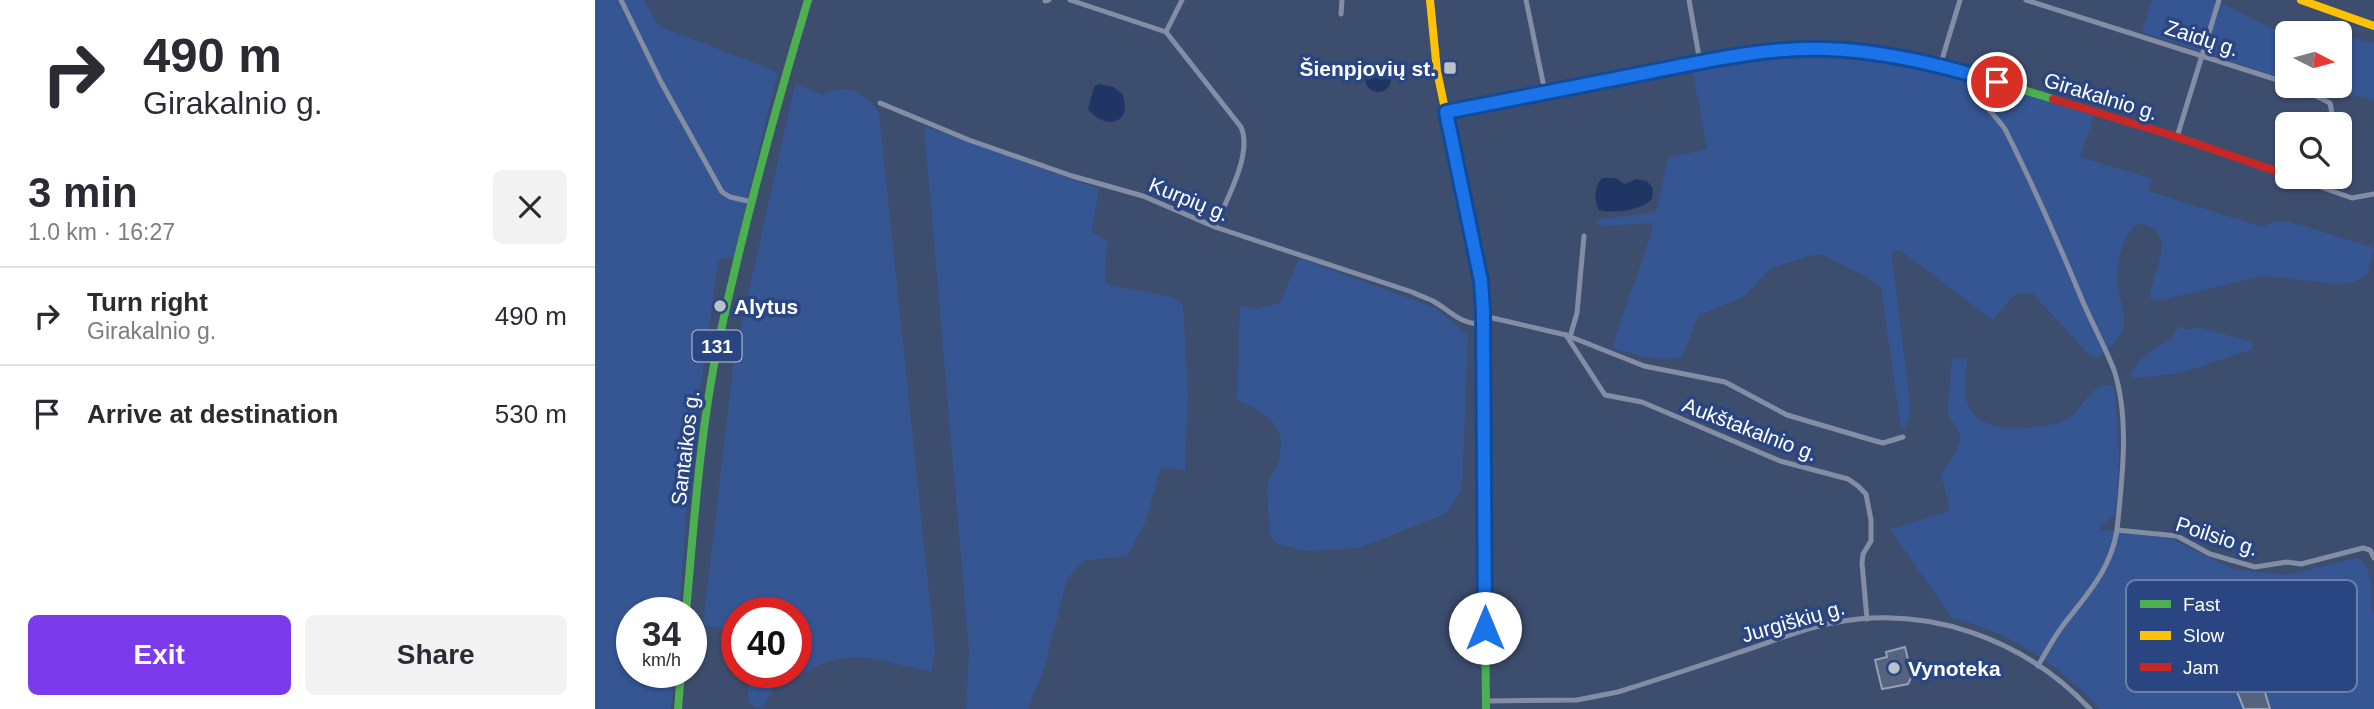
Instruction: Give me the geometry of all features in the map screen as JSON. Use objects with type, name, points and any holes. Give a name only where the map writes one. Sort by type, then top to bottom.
[{"type":"street","name":"Santaikos g.","points":[[687,597],[706,407],[717,345],[781,86],[807,0]]},
{"type":"street","points":[[1070,0],[1166,33],[1214,91],[1245,136],[1243,159],[1215,227]]},
{"type":"street","points":[[1166,33],[1182,0]]},
{"type":"street","points":[[1341,14],[1342,0]]},
{"type":"street","points":[[1430,0],[1436,57],[1481,281],[1484,320],[1486,705]]},
{"type":"street","points":[[1525,0],[1545,92]]},
{"type":"street","points":[[1689,0],[1700,62]]},
{"type":"street","points":[[1940,66],[1960,0]]},
{"type":"street","name":"Zaidų g.","points":[[2027,0],[2275,79]]},
{"type":"street","points":[[2178,137],[2219,0]]},
{"type":"street","points":[[2301,0],[2374,26]]},
{"type":"street","points":[[622,2],[661,82],[722,192],[730,197],[752,202]]},
{"type":"street","name":"Girakalnio g.","points":[[1446,112],[1700,62],[1776,51],[1822,49],[1880,55],[1970,74],[2178,137],[2275,171]]},
{"type":"street","points":[[1970,74],[1969,82],[1973,89],[2002,125],[2013,146],[2063,251],[2115,373],[2124,454],[2117,530],[2111,557],[2097,584],[2062,626],[2038,666]]},
{"type":"street","points":[[2320,98],[2330,103],[2332,112]]},
{"type":"street","name":"Kurpių g.","points":[[880,103],[969,140],[1072,176],[1143,196],[1215,227],[1412,292],[1433,301],[1470,325],[1484,320]]},
{"type":"street","name":"Girakalnio g.","points":[[2327,189],[2352,198],[2374,194]]},
{"type":"street","points":[[1568,336],[1576,323],[1584,236]]},
{"type":"street","name":"Aukštakalnio g.","points":[[1484,320],[1568,336],[1644,366],[1725,382],[1787,415],[1871,440],[1883,443],[1903,437]]},
{"type":"street","name":"Aukštakalnio g.","points":[[1568,336],[1582,364],[1605,395],[1642,402],[1780,461],[1848,479],[1858,486],[1866,494],[1871,520],[1871,541],[1861,563],[1867,619]]},
{"type":"street","name":"Poilsio g.","points":[[2117,530],[2177,536],[2210,554],[2255,566],[2287,562],[2301,564],[2363,548],[2370,550],[2374,558]]},
{"type":"street","name":"Jurgiškių g.","points":[[1486,705],[1604,695],[1795,633],[1832,623],[1867,619],[1920,621],[1957,626],[1993,640],[2067,686],[2090,709]]},
{"type":"street","points":[[678,709],[680,688]]},
{"type":"shaded area","points":[[595,0],[644,0],[659,26],[775,71],[777,76],[733,257],[721,259],[718,263],[691,454],[680,597],[616,597],[616,688],[673,688],[671,709],[595,709]]},
{"type":"shaded area","points":[[2152,0],[2215,0],[2275,30],[2275,76],[2142,32]]},
{"type":"shaded area","points":[[2352,38],[2374,43],[2374,100],[2352,96]]},
{"type":"shaded area","points":[[1839,52],[1950,72],[2094,116],[2080,157],[2153,179],[2149,191],[2262,227],[2274,222],[2288,221],[2374,248],[2367,275],[2351,283],[2338,284],[2262,276],[2158,301],[2151,299],[2150,295],[2162,242],[2159,234],[2139,224],[2124,241],[2119,259],[2118,284],[2123,328],[2116,341],[2098,358],[2091,357],[2032,293],[2017,293],[1992,320],[1900,250],[1894,251],[1892,256],[1911,411],[1905,428],[1901,428],[1881,288],[1870,279],[1822,255],[1812,255],[1770,269],[1744,297],[1699,315],[1682,356],[1656,358],[1613,348],[1653,223],[1601,226],[1595,220],[1656,212],[1668,158],[1707,149],[1692,69],[1767,56]]},
{"type":"shaded area","points":[[1378,66],[1387,70],[1391,79],[1387,88],[1378,92],[1369,88],[1365,79],[1369,70]]},
{"type":"shaded area","points":[[795,84],[823,95],[839,89],[854,91],[868,99],[879,112],[935,650],[932,672],[855,657],[840,659],[812,669],[812,597],[721,597],[721,628],[707,626],[706,597],[734,358]]},
{"type":"shaded area","points":[[1098,84],[1114,87],[1123,95],[1123,114],[1115,122],[1101,120],[1088,109],[1094,87]]},
{"type":"shaded area","points":[[924,126],[1099,189],[1092,232],[1107,241],[1105,284],[1172,297],[1183,305],[1188,392],[1185,471],[1161,467],[1145,523],[1127,556],[1083,561],[1067,579],[1045,666],[1028,709],[966,709],[969,651]]},
{"type":"shaded area","points":[[1603,178],[1616,178],[1624,184],[1637,179],[1647,181],[1653,189],[1652,199],[1627,210],[1599,210],[1596,193]]},
{"type":"shaded area","points":[[1299,258],[1436,308],[1468,335],[1462,491],[1445,514],[1359,548],[1306,551],[1278,544],[1270,536],[1267,485],[1277,466],[1281,441],[1274,424],[1267,417],[1259,410],[1237,400],[1240,305],[1255,309],[1280,303]]},
{"type":"shaded area","points":[[2179,326],[2189,330],[2198,327],[2252,342],[2253,349],[2181,373],[2136,378],[2131,376],[2141,359],[2171,340]]},
{"type":"shaded area","points":[[1952,358],[1967,359],[1966,397],[1974,414],[1999,427],[2018,429],[2059,423],[2074,414],[2101,386],[2114,387],[2119,451],[2117,498],[2115,514],[2099,529],[2172,539],[2233,569],[2287,575],[2357,558],[2362,561],[2369,573],[2371,610],[2374,613],[2374,709],[2100,709],[2068,678],[2033,652],[1994,632],[1952,618],[1890,529],[1950,511],[1941,474],[1956,451],[1960,438],[1955,424],[1947,416]]},
{"type":"shaded area","points":[[749,688],[774,688],[764,707],[755,708],[749,702]]},
{"type":"building","name":"Vynoteka","points":[[1905,647],[1912,676],[1908,684],[1882,689],[1875,660],[1887,657],[1886,652]]},
{"type":"building","points":[[2237,692],[2265,692],[2270,709],[2244,709]]},
{"type":"traffic: fast","points":[[687,597],[702,444],[718,344],[760,171],[808,0]]},
{"type":"traffic: fast","points":[[1446,112],[1700,62],[1776,51],[1845,50],[1970,74],[2053,99]]},
{"type":"traffic: fast","points":[[1484,491],[1486,709]]},
{"type":"traffic: fast","points":[[678,709],[680,688]]},
{"type":"traffic: slow","points":[[1430,0],[1437,71],[1481,281],[1484,491]]},
{"type":"traffic: slow","points":[[2301,0],[2374,26]]},
{"type":"traffic: jam","points":[[2053,99],[2275,171]]},
{"type":"place","name":"Šienpjovių st.","points":[[1450,68]]},
{"type":"place","name":"Alytus","points":[[720,306]]},
{"type":"place","name":"Vynoteka","points":[[1894,668]]},
{"type":"route","points":[[1485,628],[1485,384],[1481,281],[1446,112],[1700,62],[1776,51],[1845,50],[1940,66],[1997,82]]}]
